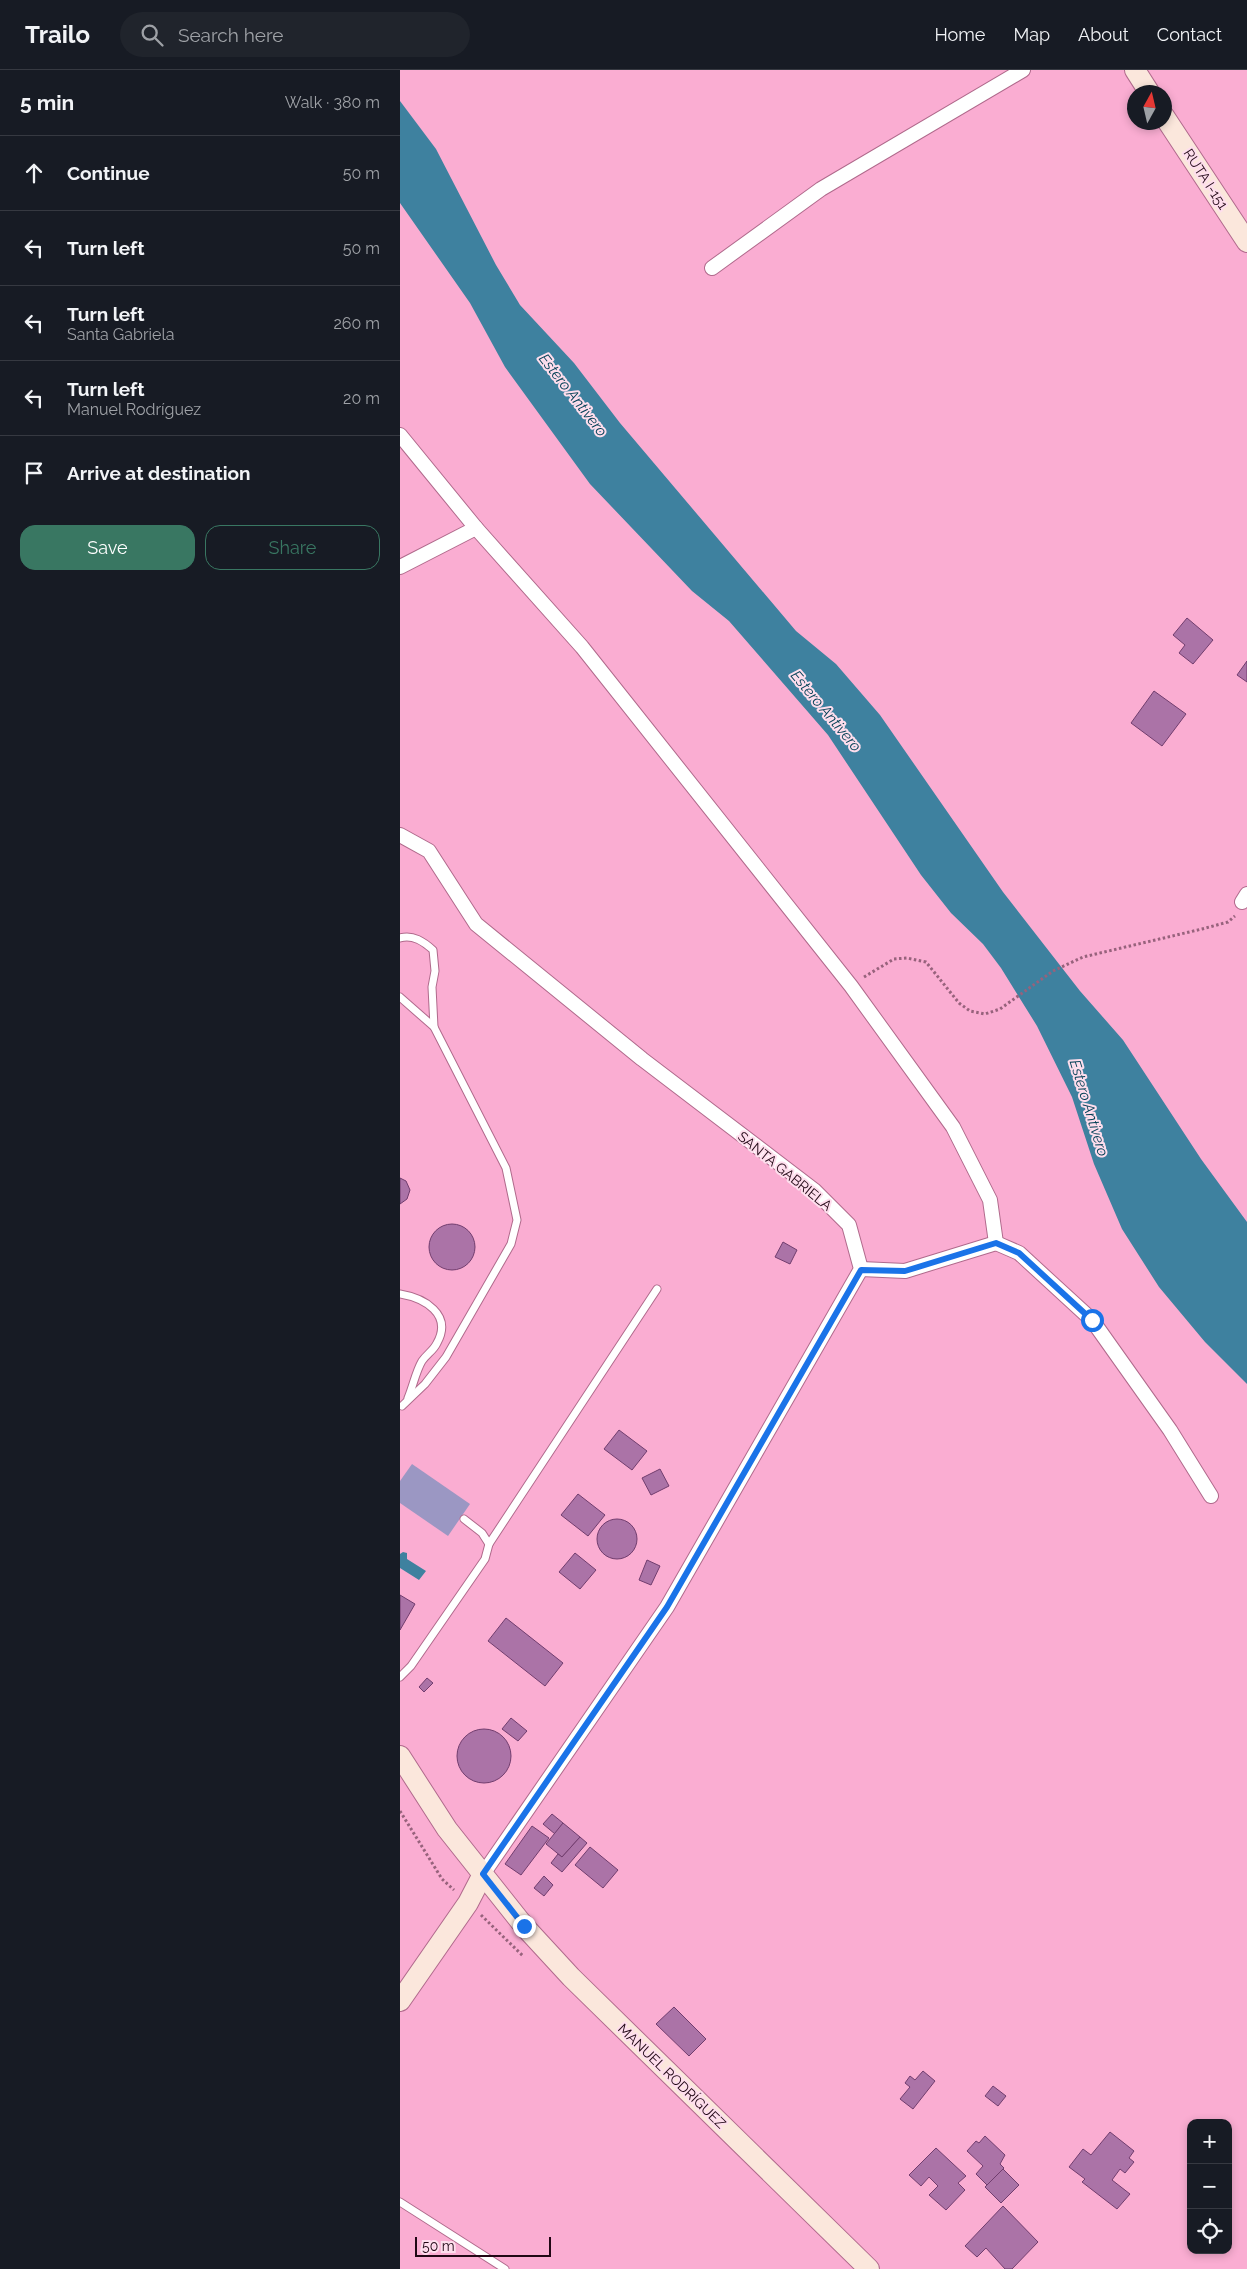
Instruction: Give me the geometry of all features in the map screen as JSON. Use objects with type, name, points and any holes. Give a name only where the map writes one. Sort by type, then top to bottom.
[{"type":"street","points":[[712,268],[821,189],[1022,70]]},
{"type":"street","points":[[1135,70],[1145,85]]},
{"type":"street","name":"RUTA I-151","points":[[1172,128],[1247,242]]},
{"type":"street","points":[[400,435],[476,528],[582,648],[851,986],[953,1127],[990,1200],[996,1243]]},
{"type":"street","points":[[400,567],[476,528]]},
{"type":"street","name":"SANTA GABRIELA","points":[[400,835],[429,851],[476,924],[642,1058],[814,1190],[850,1225],[861,1270]]},
{"type":"street","points":[[400,2000],[468,1903],[483,1874],[667,1607],[861,1270],[905,1271],[996,1243],[1019,1253],[1092,1320],[1170,1430],[1211,1496]]},
{"type":"street","name":"MANUEL RODRÍGUEZ","points":[[400,1756],[447,1829],[524,1926],[570,1977],[869,2269]]},
{"type":"lane","points":[[400,938],[407,936],[422,941],[433,950],[436,970],[432,988],[434,1027]]},
{"type":"lane","points":[[400,997],[434,1027],[506,1168],[517,1220],[512,1244],[446,1356],[425,1384],[401,1407]]},
{"type":"lane","points":[[400,1677],[411,1666],[475,1578],[485,1559],[489,1544],[658,1289]]},
{"type":"lane","points":[[400,1294],[431,1305],[437,1311],[442,1323],[437,1344],[422,1362],[413,1386],[401,1407]]},
{"type":"lane","points":[[464,1519],[482,1533],[489,1544]]},
{"type":"lane","points":[[400,2202],[505,2269]]},
{"type":"path","points":[[851,986],[894,959],[907,958],[926,962],[959,1003],[970,1010],[985,1014],[1000,1009],[1027,992],[1053,971],[1083,957],[1228,922],[1245,898]]},
{"type":"shaded area","points":[[412,1464],[470,1504],[448,1536],[400,1503],[400,1481]]},
{"type":"water","name":"Estero Antivero","points":[[400,101],[436,149],[496,265],[520,305],[574,363],[620,423],[796,631],[836,664],[880,715],[1003,892],[1080,991],[1123,1040],[1201,1159],[1247,1222],[1247,1384],[1205,1342],[1159,1287],[1122,1229],[1094,1164],[1072,1097],[1037,1026],[1001,968],[983,944],[951,913],[921,875],[828,735],[729,621],[692,591],[590,484],[505,367],[470,303],[400,203]]},
{"type":"water","points":[[403,1552],[407,1553],[407,1559],[426,1571],[419,1580],[400,1568],[400,1554]]},
{"type":"building","points":[[1187,618],[1213,640],[1193,664],[1179,653],[1185,645],[1173,635]]},
{"type":"building","points":[[1247,661],[1247,682],[1237,675]]},
{"type":"building","points":[[1154,691],[1186,714],[1162,746],[1131,723]]},
{"type":"building","points":[[400,1178],[406,1181],[410,1190],[407,1199],[400,1204]]},
{"type":"building","points":[[447,1224],[457,1224],[471,1234],[475,1247],[471,1260],[465,1266],[457,1270],[447,1270],[433,1260],[429,1252],[429,1242],[439,1228]]},
{"type":"building","points":[[783,1242],[797,1250],[790,1264],[775,1257]]},
{"type":"building","points":[[619,1430],[647,1451],[632,1470],[604,1449]]},
{"type":"building","points":[[660,1469],[669,1486],[651,1495],[642,1478]]},
{"type":"building","points":[[578,1494],[605,1515],[588,1536],[561,1515]]},
{"type":"building","points":[[617,1519],[631,1525],[637,1539],[631,1553],[617,1559],[603,1553],[597,1539],[603,1525]]},
{"type":"building","points":[[575,1553],[596,1570],[580,1589],[559,1572]]},
{"type":"building","points":[[647,1560],[660,1566],[651,1585],[639,1580]]},
{"type":"building","points":[[400,1595],[415,1604],[400,1630]]},
{"type":"building","points":[[506,1618],[563,1663],[545,1686],[488,1641]]},
{"type":"building","points":[[427,1678],[433,1683],[424,1692],[419,1687]]},
{"type":"building","points":[[511,1718],[527,1731],[518,1741],[502,1729]]},
{"type":"building","points":[[484,1729],[494,1731],[503,1737],[509,1746],[511,1756],[509,1766],[503,1775],[494,1781],[484,1783],[474,1781],[465,1775],[459,1766],[457,1756],[459,1746],[465,1737],[474,1731]]},
{"type":"building","points":[[552,1814],[563,1823],[555,1834],[543,1824]]},
{"type":"building","points":[[563,1823],[580,1837],[562,1857],[546,1844]]},
{"type":"building","points":[[532,1826],[549,1838],[521,1875],[505,1864]]},
{"type":"building","points":[[580,1837],[587,1843],[562,1872],[551,1863],[558,1854],[562,1857]]},
{"type":"building","points":[[590,1847],[618,1870],[603,1888],[575,1865]]},
{"type":"building","points":[[544,1876],[553,1885],[544,1896],[534,1888]]},
{"type":"building","points":[[674,2007],[706,2039],[689,2056],[656,2024]]},
{"type":"building","points":[[923,2071],[935,2081],[913,2109],[900,2099],[910,2087],[905,2083],[910,2076],[915,2080]]},
{"type":"building","points":[[993,2086],[1006,2096],[998,2106],[985,2096]]},
{"type":"building","points":[[1110,2132],[1134,2151],[1129,2158],[1134,2162],[1125,2173],[1120,2169],[1112,2180],[1130,2194],[1117,2209],[1082,2182],[1085,2179],[1069,2167],[1083,2149],[1091,2155]]},
{"type":"building","points":[[985,2136],[1005,2155],[1000,2164],[1004,2168],[987,2185],[976,2174],[983,2166],[967,2151],[976,2141],[979,2143]]},
{"type":"building","points":[[936,2148],[966,2176],[958,2183],[965,2190],[946,2210],[929,2195],[938,2186],[929,2177],[921,2186],[909,2175]]},
{"type":"building","points":[[1003,2169],[1019,2185],[1001,2203],[985,2187]]},
{"type":"building","points":[[1003,2206],[1038,2242],[1012,2269],[1005,2269],[986,2248],[977,2257],[965,2246]]},
{"type":"route","points":[[524,1926],[483,1874],[667,1607],[861,1270],[881,1272],[905,1271],[996,1243],[1019,1253],[1092,1320]]}]
